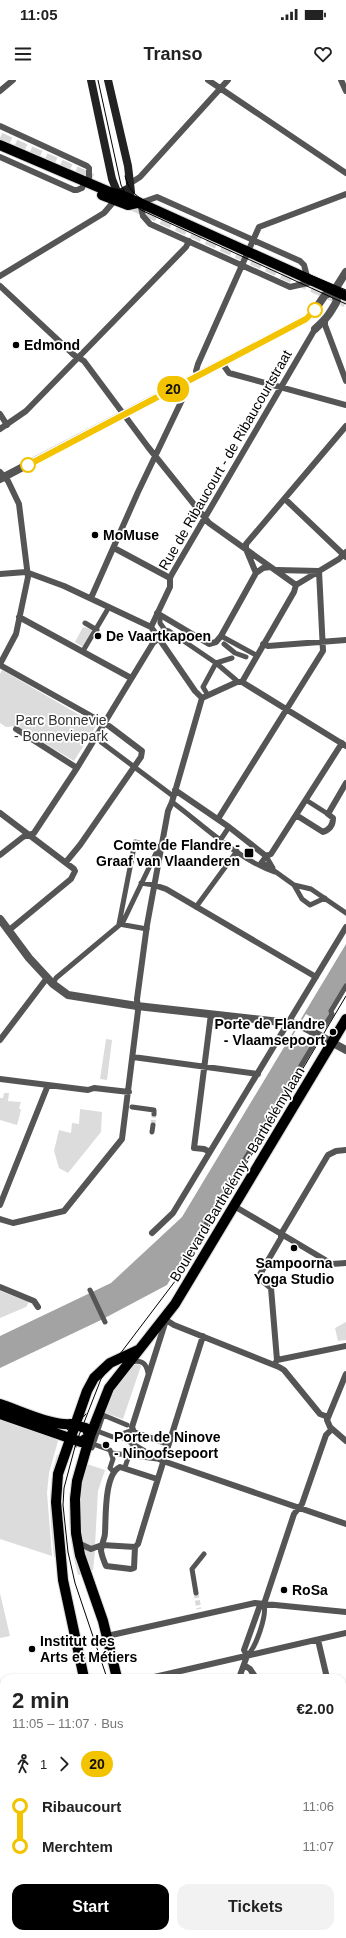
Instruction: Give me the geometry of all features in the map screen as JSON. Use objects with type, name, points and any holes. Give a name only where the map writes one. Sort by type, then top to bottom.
[{"type":"main road","points":[[92,80],[108,182],[116,197]]},
{"type":"main road","points":[[108,80],[129,171],[129,186],[137,202]]},
{"type":"main road","points":[[0,138],[83,181],[108,182]]},
{"type":"main road","points":[[0,145],[116,197],[137,202],[346,296]]},
{"type":"main road","points":[[116,197],[129,186]]},
{"type":"main road","points":[[322,1040],[345,1024]]},
{"type":"main road","name":"Boulevard Barthélémy - Barthélémylaan","points":[[165,1319],[234,1206],[322,1040]]},
{"type":"main road","points":[[116,1674],[107,1636],[78,1543],[75,1517],[76,1493],[82,1459],[93,1437],[109,1388],[138,1350],[165,1319]]},
{"type":"main road","points":[[83,1674],[65,1596],[56,1502],[58,1474],[74,1424],[87,1391],[94,1378],[110,1362],[138,1350]]},
{"type":"main road","points":[[0,1404],[57,1423],[74,1424],[86,1428],[93,1437]]},
{"type":"main road","points":[[0,1414],[81,1442],[93,1437]]},
{"type":"street","points":[[0,91],[13,80]]},
{"type":"street","points":[[208,80],[346,173]]},
{"type":"street","points":[[129,186],[140,177],[228,80]]},
{"type":"street","points":[[341,80],[346,91]]},
{"type":"street","points":[[0,126],[89,168],[77,190],[74,190],[0,157]]},
{"type":"street","points":[[198,375],[196,371],[198,364],[259,227],[346,194]]},
{"type":"street","points":[[0,276],[104,213],[116,197]]},
{"type":"street","points":[[157,197],[253,241],[300,261],[304,265],[310,281],[290,287],[242,266],[146,221],[137,202],[157,197]]},
{"type":"street","points":[[0,429],[26,411],[181,252],[189,241]]},
{"type":"street","name":"Rue de Ribaucourt - de Ribaucourtstraat","points":[[306,319],[312,314],[325,295],[334,291],[346,272]]},
{"type":"street","points":[[0,286],[84,361],[205,518],[296,585]]},
{"type":"street","name":"Rue de Ribaucourt - de Ribaucourtstraat","points":[[151,627],[170,587],[170,578],[315,329],[325,322],[337,301],[334,291]]},
{"type":"street","points":[[66,862],[80,845],[141,757],[142,751],[104,724],[0,664],[16,634],[28,577],[26,572],[19,504],[14,492],[1,476],[179,386],[306,319],[314,321],[315,329]]},
{"type":"street","points":[[325,322],[346,381]]},
{"type":"street","points":[[222,363],[229,373],[346,405]]},
{"type":"street","points":[[91,598],[138,492],[182,400],[183,393],[179,386]]},
{"type":"street","points":[[0,414],[7,425]]},
{"type":"street","points":[[256,573],[246,549],[246,544],[346,426]]},
{"type":"street","points":[[0,1219],[13,1223],[64,1211],[122,1139],[133,1057],[137,999],[154,885],[168,810],[202,698],[237,682],[235,679],[251,656],[263,644],[294,592],[296,585],[345,554],[285,499]]},
{"type":"street","points":[[114,548],[170,578]]},
{"type":"street","points":[[223,640],[256,573],[263,568],[270,567],[279,570],[319,571]]},
{"type":"street","points":[[218,819],[323,651],[319,571]]},
{"type":"street","points":[[0,574],[26,572],[91,598],[151,627],[216,663],[235,679],[344,744],[271,854],[266,856],[258,866]]},
{"type":"street","points":[[83,651],[97,630],[109,607]]},
{"type":"street","points":[[157,613],[209,644],[223,640],[251,656]]},
{"type":"street","points":[[19,617],[131,678]]},
{"type":"street","points":[[160,619],[161,633],[195,691],[202,698]]},
{"type":"street","points":[[85,623],[97,630]]},
{"type":"street","points":[[0,855],[23,837],[34,833],[77,768],[153,642],[161,633]]},
{"type":"street","points":[[223,640],[234,654]]},
{"type":"street","points":[[263,644],[268,646],[346,640]]},
{"type":"street","points":[[206,692],[202,687],[216,663],[234,654],[251,656]]},
{"type":"street","points":[[16,729],[77,768]]},
{"type":"street","points":[[96,735],[101,742],[173,796],[237,852],[258,866],[275,872]]},
{"type":"street","points":[[328,814],[346,783]]},
{"type":"street","points":[[173,796],[218,819],[229,827],[266,856],[275,872]]},
{"type":"street","points":[[296,815],[323,832],[328,830],[333,822],[333,818],[306,800]]},
{"type":"street","points":[[0,812],[28,835],[66,862],[75,871],[71,879],[8,931]]},
{"type":"street","points":[[221,839],[229,827]]},
{"type":"street","points":[[119,924],[135,842],[161,847]]},
{"type":"street","points":[[0,1040],[50,981],[56,978],[122,922],[157,851],[161,847]]},
{"type":"street","points":[[196,907],[237,852]]},
{"type":"street","points":[[262,862],[294,885],[311,889],[346,913]]},
{"type":"street","points":[[141,884],[154,885],[166,889],[316,977]]},
{"type":"street","points":[[294,885],[302,899],[310,905],[315,901],[325,898]]},
{"type":"street","points":[[0,919],[29,958],[50,981],[68,995],[77,998],[137,1006],[299,1025],[322,1040],[346,1050]]},
{"type":"street","points":[[119,924],[147,929]]},
{"type":"street","points":[[152,1234],[173,1213],[346,927]]},
{"type":"street","points":[[324,1027],[332,1014],[331,1011],[346,986]]},
{"type":"street","points":[[210,1152],[204,1149],[194,1148],[211,1014]]},
{"type":"street","name":"Boulevard Barthélémy - Barthélémylaan","points":[[199,1236],[322,1040]]},
{"type":"street","points":[[133,1057],[258,1074]]},
{"type":"street","points":[[0,1079],[88,1090],[94,1088],[129,1092]]},
{"type":"street","points":[[0,1205],[48,1085]]},
{"type":"street","points":[[132,1107],[154,1110],[154,1114]]},
{"type":"street","points":[[152,1132],[153,1125]]},
{"type":"street","points":[[276,1363],[271,1288],[260,1280],[259,1276],[281,1238],[281,1234],[328,1155],[336,1151],[346,1150]]},
{"type":"street","points":[[234,1206],[332,1264],[346,1263]]},
{"type":"street","points":[[0,1287],[34,1301],[38,1308]]},
{"type":"street","points":[[91,1291],[104,1320]]},
{"type":"street","points":[[165,1319],[203,1336],[276,1363],[284,1370],[320,1414],[328,1417]]},
{"type":"street","name":"Boulevard Barthélémy - Barthélémylaan","points":[[130,1426],[165,1319]]},
{"type":"street","points":[[157,1479],[120,1467],[114,1471],[107,1494],[105,1534],[102,1545],[103,1560],[106,1566],[134,1568],[135,1547],[138,1544],[157,1479],[203,1336]]},
{"type":"street","points":[[276,1363],[346,1346]]},
{"type":"street","points":[[130,1362],[138,1361],[144,1363],[148,1373]]},
{"type":"street","points":[[346,1374],[328,1417],[328,1423],[332,1429],[346,1441]]},
{"type":"street","points":[[87,1459],[93,1437],[103,1415],[130,1426],[134,1432],[168,1444]]},
{"type":"street","points":[[93,1437],[114,1437],[130,1426]]},
{"type":"street","points":[[241,1674],[247,1656],[244,1650],[259,1608],[264,1604],[294,1514],[302,1504],[326,1435],[332,1429]]},
{"type":"street","points":[[112,1453],[160,1460],[118,1435]]},
{"type":"street","points":[[125,1467],[136,1435]]},
{"type":"street","points":[[93,1437],[112,1453],[113,1459],[110,1468],[114,1471]]},
{"type":"street","points":[[163,1461],[346,1524]]},
{"type":"street","points":[[78,1543],[91,1549],[102,1545],[135,1547]]},
{"type":"street","points":[[196,1593],[192,1569],[204,1554]]},
{"type":"street","points":[[107,1636],[200,1612],[254,1603],[346,1612]]},
{"type":"street","points":[[168,1674],[346,1633]]},
{"type":"street","points":[[318,1640],[326,1674]]},
{"type":"street","points":[[244,1665],[250,1669],[253,1674]]},
{"type":"green space","points":[[83,627],[91,629],[93,632],[83,647],[75,642]]},
{"type":"green space","name":"Parc Bonnevie - Bonneviepark","points":[[2,670],[95,724],[96,726],[74,761],[16,726],[6,727],[0,723],[0,674]]},
{"type":"green space","points":[[106,1039],[112,1040],[107,1080],[100,1079]]},
{"type":"green space","points":[[4,1093],[9,1093],[8,1101],[21,1102],[19,1108],[21,1110],[17,1125],[0,1120],[0,1098],[3,1098]]},
{"type":"green space","points":[[80,1109],[102,1112],[101,1132],[68,1173],[59,1168],[54,1151],[59,1130],[71,1133],[72,1123],[79,1124]]},
{"type":"green space","points":[[0,1291],[29,1302],[26,1307],[0,1318]]},
{"type":"green space","points":[[346,1322],[346,1340],[338,1341],[335,1328]]},
{"type":"green space","points":[[139,1364],[141,1366],[123,1419],[102,1412],[113,1389],[132,1365]]},
{"type":"green space","points":[[0,1420],[54,1438],[58,1441],[49,1473],[47,1493],[52,1556],[0,1539]]},
{"type":"green space","points":[[59,1454],[57,1558],[54,1557],[50,1493],[51,1480],[57,1455]]},
{"type":"green space","points":[[77,1459],[79,1460],[76,1472],[83,1574],[78,1575],[72,1546],[69,1517],[70,1488]]},
{"type":"green space","points":[[84,1463],[105,1470],[98,1491],[95,1546],[90,1546],[83,1542],[81,1531],[79,1502]]},
{"type":"green space","points":[[82,1549],[95,1551],[93,1570],[89,1571]]},
{"type":"green space","points":[[0,1593],[10,1636],[0,1638]]},
{"type":"shaded area","points":[[346,944],[346,989],[167,1285],[101,1320],[0,1368],[0,1336],[111,1283],[182,1217]]},
{"type":"pier","points":[[306,1014],[324,1025],[312,1046],[293,1035]]},
{"type":"tunnel","points":[[0,138],[92,179]]},
{"type":"tunnel","points":[[132,205],[346,302]]},
{"type":"tunnel","points":[[153,1125],[154,1114]]},
{"type":"tunnel","points":[[196,1593],[199,1609]]},
{"type":"tram line","points":[[98,80],[121,185],[129,200],[141,210],[346,304]]},
{"type":"tram line","points":[[125,176],[132,191],[145,201],[346,290]]},
{"type":"tram line","points":[[106,1674],[75,1583],[68,1552],[63,1505],[64,1488],[76,1443],[101,1379],[182,1272],[346,996]]},
{"type":"tram line","points":[[0,1403],[63,1425],[72,1434],[76,1447]]},
{"type":"tram line","points":[[59,1423],[74,1423],[86,1414]]},
{"type":"bus line","name":"20","points":[[28,465],[306,319],[315,310]]},
{"type":"place","name":"Edmond","points":[[16,345]]},
{"type":"place","name":"MoMuse","points":[[95,535]]},
{"type":"place","name":"De Vaartkapoen","points":[[98,636]]},
{"type":"place","name":"Comte de Flandre - Graaf van Vlaanderen","points":[[249,853]]},
{"type":"place","name":"Porte de Flandre - Vlaamsepoort","points":[[333,1032]]},
{"type":"place","name":"Sampoorna Yoga Studio","points":[[294,1248]]},
{"type":"place","name":"Porte de Ninove - Ninoofsepoort","points":[[106,1445]]},
{"type":"place","name":"RoSa","points":[[284,1590]]},
{"type":"place","name":"Institut des Arts et Métiers","points":[[32,1649]]}]
